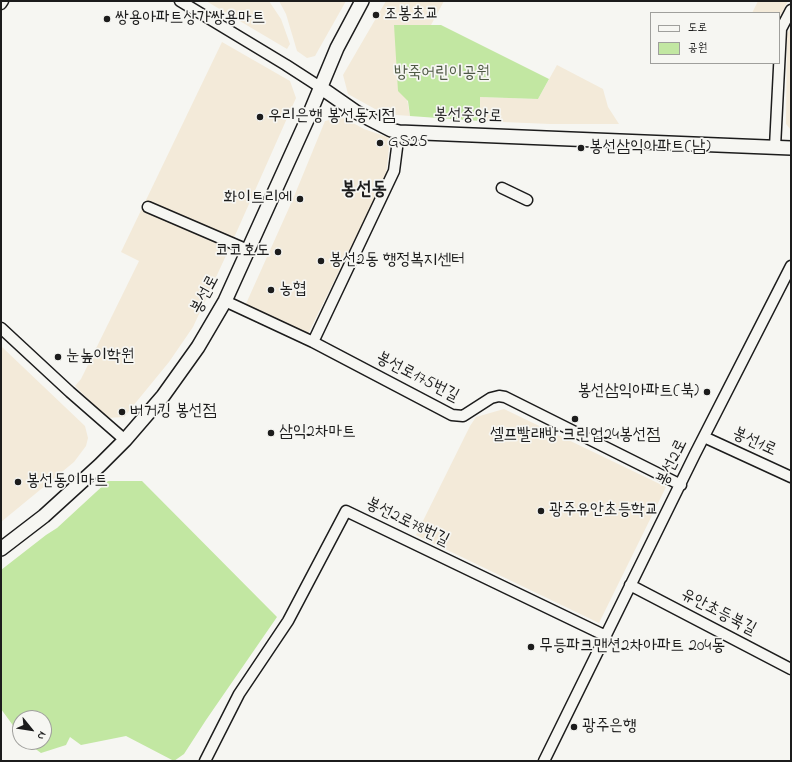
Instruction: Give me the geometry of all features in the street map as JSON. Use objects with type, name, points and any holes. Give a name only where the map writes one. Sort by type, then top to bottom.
[{"type":"main road","name":"봉선로","points":[[1,550],[44,516],[126,440],[163,396],[198,347],[225,300],[307,120],[337,48],[362,1]]},
{"type":"main road","name":"봉선중앙로","points":[[320,87],[356,112],[391,130],[399,132],[791,148]]},
{"type":"street","name":"봉선중앙로","points":[[180,1],[320,87]]},
{"type":"street","points":[[780,49],[781,29],[791,10]]},
{"type":"street","points":[[775,147],[779,64]]},
{"type":"street","points":[[313,342],[394,171],[399,132]]},
{"type":"street","points":[[502,188],[527,200]]},
{"type":"street","points":[[148,207],[248,250]]},
{"type":"street","name":"봉선2로","points":[[544,761],[630,585],[791,266]]},
{"type":"street","name":"봉선로175번길","points":[[225,300],[313,342],[452,415],[464,416],[491,398],[499,396],[505,397],[681,485]]},
{"type":"street","points":[[1,328],[70,392],[126,440]]},
{"type":"street","name":"봉선1로","points":[[704,437],[791,477]]},
{"type":"street","name":"봉선2로78번길","points":[[205,761],[239,694],[288,621],[346,511],[606,636]]},
{"type":"street","name":"유안초등북길","points":[[630,585],[791,669]]},
{"type":"shaded area","points":[[206,1],[269,1],[281,19],[290,44],[287,49]]},
{"type":"shaded area","points":[[279,1],[346,1],[315,56],[307,58],[297,51],[286,14]]},
{"type":"shaded area","points":[[386,1],[444,1],[431,25],[394,25],[410,116],[384,114],[348,94],[343,75]]},
{"type":"shaded area","points":[[758,1],[788,1],[780,16],[780,12],[752,12]]},
{"type":"shaded area","points":[[791,27],[791,130],[786,124],[787,34]]},
{"type":"shaded area","points":[[222,42],[290,81],[296,98],[233,240],[165,208],[161,218],[229,249],[193,327],[169,362],[124,417],[107,418],[75,386],[81,379],[139,261],[121,252]]},
{"type":"shaded area","points":[[557,65],[603,89],[608,107],[619,124],[550,124],[480,121],[480,97],[538,99]]},
{"type":"shaded area","points":[[342,117],[364,129],[390,138],[386,176],[307,336],[245,306],[293,199],[325,121]]},
{"type":"shaded area","points":[[2,347],[85,426],[88,438],[86,446],[74,462],[1,522],[1,349]]},
{"type":"shaded area","name":"광주유안초등학교","points":[[504,409],[666,487],[599,623],[416,535],[470,426],[476,417]]},
{"type":"green space","name":"방죽어린이공원","points":[[394,25],[441,25],[549,79],[538,99],[480,97],[480,121],[410,116],[408,101],[398,91]]},
{"type":"green space","points":[[108,481],[142,481],[277,617],[184,754],[174,761],[126,736],[81,745],[70,737],[66,745],[52,749],[52,710],[12,710],[12,724],[1,709],[1,570],[57,528]]},
{"type":"green space","points":[[37,750],[50,750],[41,753]]},
{"type":"place","name":"조봉초교","points":[[376,15]]},
{"type":"place","name":"쌍용아파트상가쌍용마트","points":[[107,19]]},
{"type":"place","name":"우리은행 봉선동지점","points":[[260,117]]},
{"type":"place","name":"GS25","points":[[380,143]]},
{"type":"place","name":"봉선삼익아파트(남)","points":[[581,148]]},
{"type":"place","name":"화이트리에","points":[[300,199]]},
{"type":"place","name":"코코호도","points":[[278,252]]},
{"type":"place","name":"봉선2동 행정복지센터","points":[[321,261]]},
{"type":"place","name":"농협","points":[[271,290]]},
{"type":"place","name":"눈높이학원","points":[[58,357]]},
{"type":"place","name":"봉선삼익아파트(북)","points":[[707,392]]},
{"type":"place","name":"버거킹 봉선점","points":[[122,412]]},
{"type":"place","name":"셀프빨래방 크린업24봉선점","points":[[575,419]]},
{"type":"place","name":"삼익2차마트","points":[[271,433]]},
{"type":"place","name":"봉선동이마트","points":[[18,482]]},
{"type":"place","name":"광주유안초등학교","points":[[541,511]]},
{"type":"place","name":"무등파크맨션2차아파트 204동","points":[[531,647]]},
{"type":"place","name":"광주은행","points":[[574,727]]},
{"type":"district","name":"봉선동","points":[[364,191]]}]
